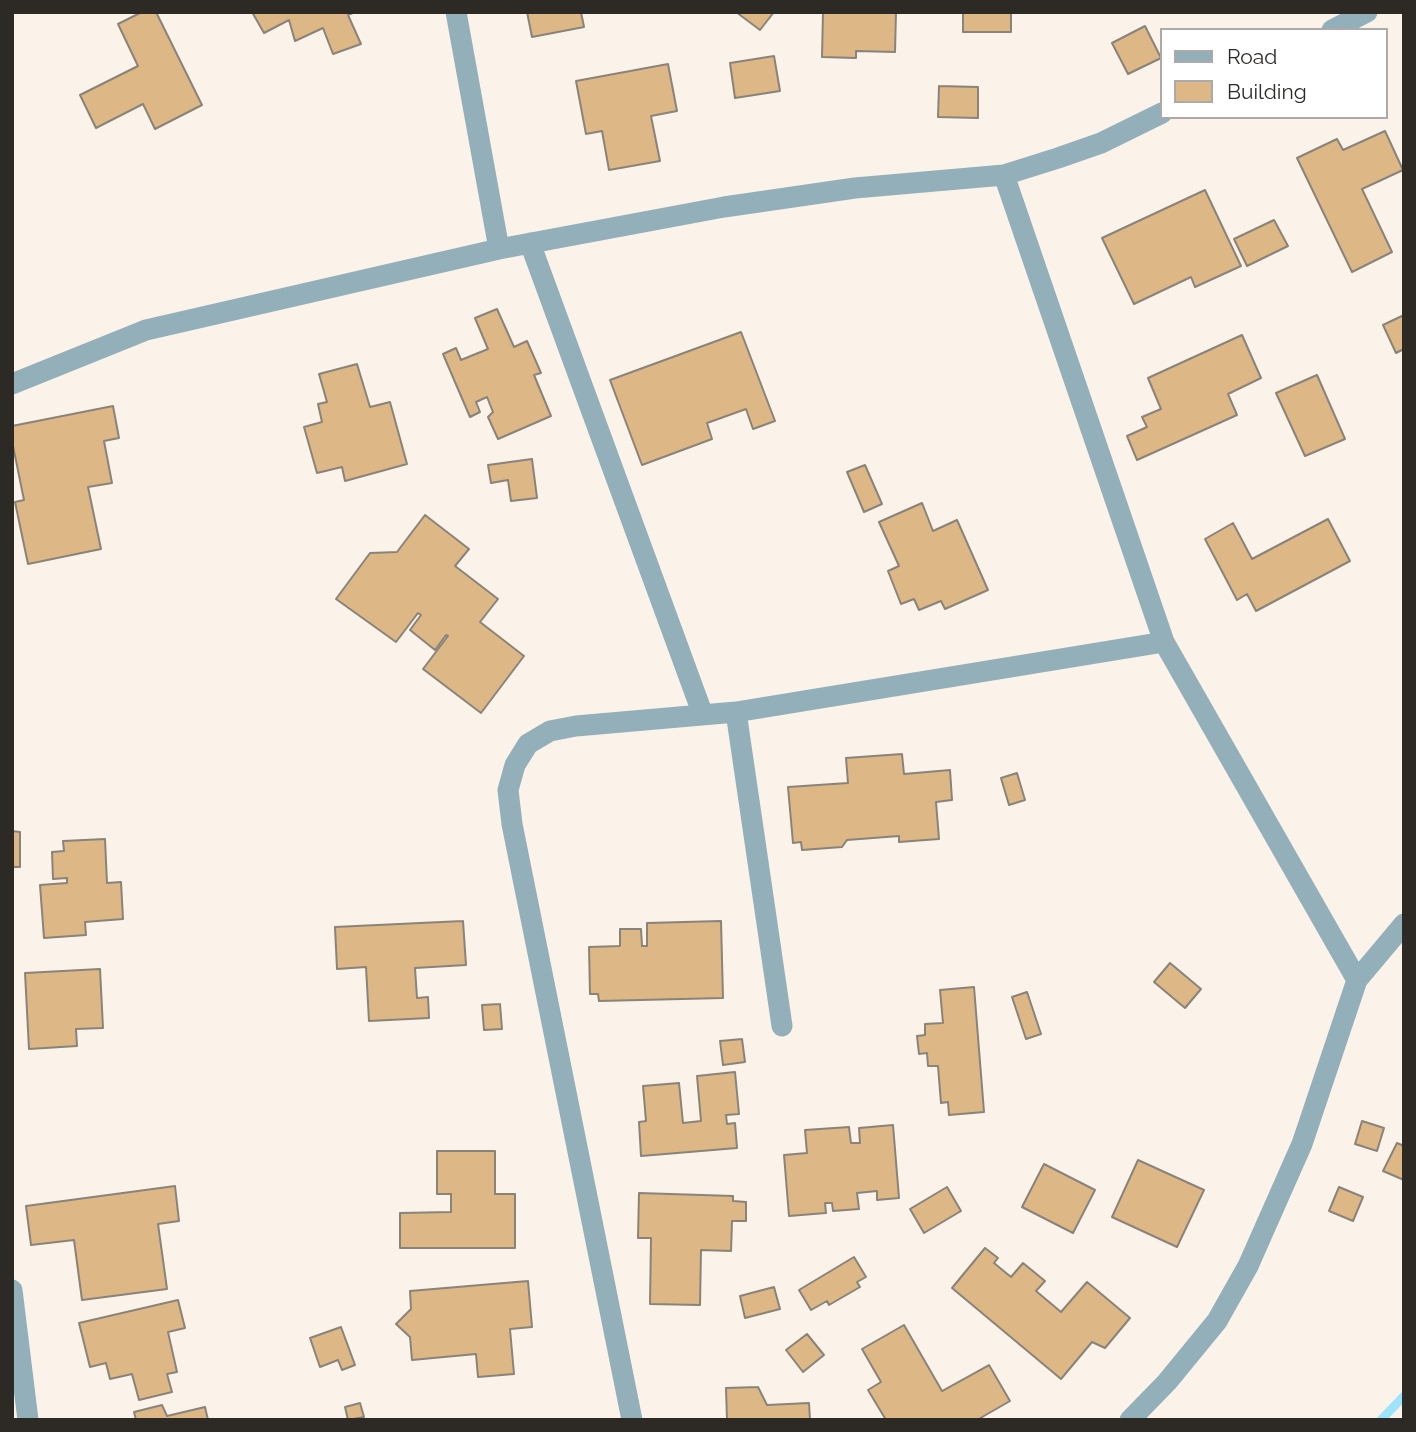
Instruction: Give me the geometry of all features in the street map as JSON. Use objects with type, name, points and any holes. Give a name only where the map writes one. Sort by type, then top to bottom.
[{"type":"street","points":[[456,12],[499,249]]},
{"type":"street","points":[[1336,28],[1367,12]]},
{"type":"street","points":[[12,384],[146,330],[499,249],[750,203],[855,188],[1004,175],[1101,143],[1160,114]]},
{"type":"street","points":[[1004,175],[1164,642],[1357,980]]},
{"type":"street","points":[[530,243],[703,715]]},
{"type":"street","points":[[632,1420],[514,838],[508,790],[514,765],[528,744],[550,731],[576,726],[736,712],[1164,642]]},
{"type":"street","points":[[736,712],[782,1026]]},
{"type":"street","points":[[1130,1420],[1167,1382],[1217,1321],[1248,1266],[1302,1144],[1357,980],[1404,924]]},
{"type":"street","points":[[12,1290],[28,1420]]},
{"type":"building","points":[[142,12],[156,12],[202,105],[155,129],[143,104],[96,128],[80,95],[138,66],[118,24]]},
{"type":"building","points":[[252,12],[355,12],[348,15],[361,44],[333,54],[323,28],[295,41],[289,20],[264,33]]},
{"type":"building","points":[[527,12],[581,12],[584,27],[532,37]]},
{"type":"building","points":[[736,12],[774,12],[760,30]]},
{"type":"building","points":[[823,12],[896,12],[895,52],[856,51],[856,58],[822,57]]},
{"type":"building","points":[[963,12],[1011,12],[1011,32],[963,32]]},
{"type":"building","points":[[1145,26],[1160,58],[1128,74],[1112,43]]},
{"type":"building","points":[[774,56],[780,91],[735,98],[730,63]]},
{"type":"building","points":[[668,64],[677,111],[651,116],[660,161],[609,170],[602,131],[586,134],[576,81]]},
{"type":"building","points":[[939,86],[978,87],[978,118],[938,117]]},
{"type":"building","points":[[1385,131],[1403,170],[1362,189],[1392,252],[1352,272],[1297,158],[1337,139],[1343,150]]},
{"type":"building","points":[[1205,190],[1241,266],[1195,287],[1191,277],[1134,304],[1102,238]]},
{"type":"building","points":[[1274,220],[1288,246],[1247,266],[1234,239]]},
{"type":"building","points":[[497,309],[514,347],[527,341],[541,373],[534,375],[551,416],[498,439],[488,417],[493,412],[487,397],[476,402],[480,412],[470,417],[443,354],[456,348],[461,360],[488,349],[475,318]]},
{"type":"building","points":[[1404,315],[1404,349],[1396,353],[1383,325]]},
{"type":"building","points":[[741,332],[775,421],[753,429],[746,409],[707,423],[712,439],[642,465],[610,380]]},
{"type":"building","points":[[1242,335],[1261,378],[1228,394],[1237,415],[1137,460],[1127,436],[1147,427],[1142,417],[1161,409],[1148,378]]},
{"type":"building","points":[[357,364],[370,407],[390,402],[407,464],[345,481],[342,467],[317,473],[304,427],[322,422],[318,404],[327,402],[319,374]]},
{"type":"building","points":[[1317,375],[1345,439],[1305,456],[1276,393]]},
{"type":"building","points":[[113,406],[119,438],[104,441],[112,483],[88,487],[101,549],[28,564],[15,502],[24,500],[12,441],[12,426]]},
{"type":"building","points":[[532,459],[537,498],[511,501],[508,480],[491,483],[488,465]]},
{"type":"building","points":[[865,465],[882,504],[864,512],[847,472]]},
{"type":"building","points":[[922,503],[933,531],[957,520],[988,590],[945,609],[941,601],[919,610],[914,599],[901,604],[888,571],[899,566],[879,522]]},
{"type":"building","points":[[425,515],[469,549],[455,566],[498,599],[480,622],[524,656],[481,713],[423,669],[448,636],[446,635],[435,650],[410,630],[421,615],[418,613],[396,642],[336,599],[370,553],[397,552]]},
{"type":"building","points":[[1328,519],[1350,561],[1256,611],[1247,594],[1237,600],[1205,539],[1233,523],[1252,559]]},
{"type":"building","points":[[902,754],[904,774],[950,770],[952,800],[936,802],[939,839],[899,842],[899,836],[847,840],[842,847],[802,850],[801,842],[793,843],[788,787],[848,783],[846,758]]},
{"type":"building","points":[[1017,773],[1025,800],[1009,805],[1001,778]]},
{"type":"building","points":[[12,831],[20,832],[20,867],[12,867]]},
{"type":"building","points":[[105,839],[107,883],[121,882],[123,919],[85,922],[86,935],[44,938],[40,885],[67,883],[67,878],[53,879],[52,852],[64,851],[63,841]]},
{"type":"building","points":[[463,921],[466,965],[415,968],[417,998],[428,997],[429,1018],[369,1021],[366,967],[337,969],[335,927]]},
{"type":"building","points":[[721,921],[723,998],[599,1001],[598,994],[590,994],[589,947],[620,946],[620,929],[641,929],[642,946],[647,946],[647,923]]},
{"type":"building","points":[[1170,963],[1201,989],[1185,1008],[1154,982]]},
{"type":"building","points":[[100,969],[103,1028],[76,1029],[77,1046],[29,1049],[25,973]]},
{"type":"building","points":[[974,987],[984,1112],[949,1115],[948,1102],[941,1103],[938,1066],[928,1066],[927,1053],[919,1054],[917,1036],[925,1035],[925,1024],[943,1023],[940,990]]},
{"type":"building","points":[[1027,992],[1041,1034],[1026,1039],[1012,997]]},
{"type":"building","points":[[500,1004],[502,1029],[484,1030],[482,1005]]},
{"type":"building","points":[[742,1039],[745,1062],[723,1065],[720,1041]]},
{"type":"building","points":[[735,1072],[739,1114],[726,1115],[727,1124],[735,1123],[737,1148],[641,1156],[639,1122],[646,1121],[643,1086],[679,1083],[683,1123],[701,1121],[697,1076]]},
{"type":"building","points":[[1362,1121],[1384,1128],[1377,1151],[1355,1144]]},
{"type":"building","points":[[893,1125],[899,1198],[877,1200],[877,1191],[857,1193],[859,1209],[833,1211],[832,1203],[825,1203],[826,1213],[789,1216],[784,1155],[807,1153],[805,1130],[849,1127],[851,1143],[860,1143],[859,1128]]},
{"type":"building","points":[[1397,1143],[1404,1146],[1404,1180],[1383,1171]]},
{"type":"building","points":[[437,1151],[495,1151],[495,1194],[515,1194],[515,1248],[400,1248],[400,1213],[451,1212],[451,1194],[437,1194]]},
{"type":"building","points":[[1138,1160],[1204,1190],[1177,1247],[1112,1217]]},
{"type":"building","points":[[1044,1164],[1095,1190],[1073,1233],[1022,1207]]},
{"type":"building","points":[[175,1186],[179,1221],[158,1224],[167,1289],[82,1300],[74,1240],[31,1245],[26,1206]]},
{"type":"building","points":[[947,1187],[961,1211],[924,1233],[910,1209]]},
{"type":"building","points":[[1339,1187],[1363,1197],[1353,1221],[1329,1211]]},
{"type":"building","points":[[639,1193],[733,1196],[733,1201],[746,1202],[746,1221],[732,1221],[731,1251],[701,1250],[700,1305],[650,1304],[651,1238],[638,1238]]},
{"type":"building","points":[[985,1248],[998,1258],[994,1263],[1011,1277],[1023,1263],[1045,1281],[1036,1291],[1061,1312],[1087,1282],[1130,1318],[1105,1348],[1092,1342],[1061,1379],[952,1288]]},
{"type":"building","points":[[854,1257],[866,1277],[857,1282],[860,1287],[829,1305],[827,1301],[811,1310],[799,1290]]},
{"type":"building","points":[[528,1281],[532,1327],[510,1329],[514,1374],[478,1377],[476,1354],[412,1360],[410,1337],[396,1324],[411,1309],[410,1291]]},
{"type":"building","points":[[774,1287],[780,1309],[745,1318],[740,1296]]},
{"type":"building","points":[[178,1300],[185,1328],[168,1332],[177,1372],[167,1374],[172,1392],[139,1400],[132,1374],[110,1379],[106,1363],[90,1367],[79,1323]]},
{"type":"building","points":[[904,1325],[942,1391],[989,1365],[1010,1401],[977,1420],[886,1420],[868,1390],[881,1382],[862,1349]]},
{"type":"building","points":[[341,1327],[355,1365],[342,1370],[338,1360],[320,1367],[310,1338]]},
{"type":"building","points":[[807,1334],[824,1355],[803,1372],[786,1350]]},
{"type":"building","points":[[758,1387],[767,1405],[809,1403],[810,1420],[727,1420],[726,1388]]},
{"type":"building","points":[[360,1403],[364,1417],[348,1420],[345,1407]]},
{"type":"building","points":[[162,1405],[167,1416],[205,1407],[208,1420],[136,1420],[134,1412]]},
{"type":"waterway","points":[[1381,1420],[1404,1396]]}]
